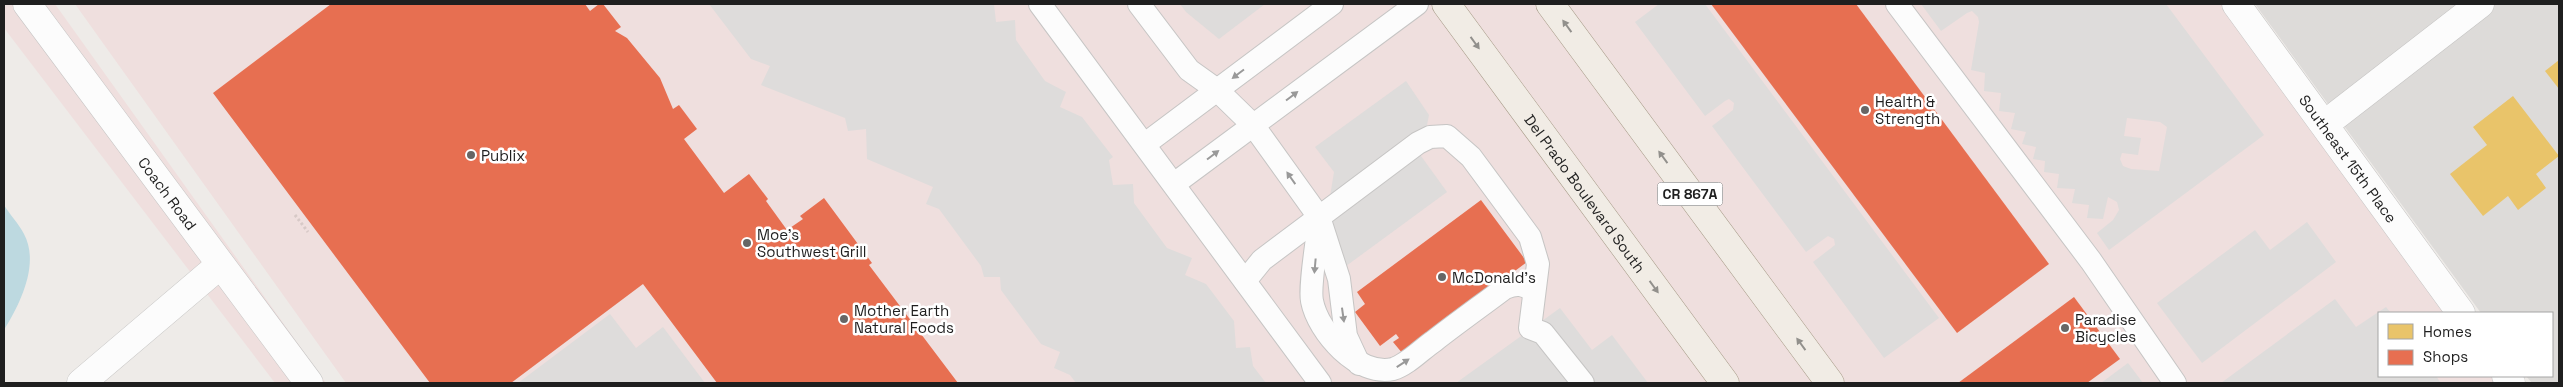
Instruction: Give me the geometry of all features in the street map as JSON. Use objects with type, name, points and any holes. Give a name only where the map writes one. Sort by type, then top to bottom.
[{"type":"main road","name":"Del Prado Boulevard South","points":[[1446,4],[1726,383]]},
{"type":"main road","name":"CR 867A","points":[[1550,4],[1830,383]]},
{"type":"street","name":"Coach Road","points":[[27,4],[309,383]]},
{"type":"street","name":"Southeast 15th Place","points":[[2236,4],[2460,312]]},
{"type":"street","points":[[2325,124],[2480,4]]},
{"type":"street","points":[[81,383],[220,265]]},
{"type":"lane","points":[[1040,4],[1320,383]]},
{"type":"lane","points":[[1139,4],[1189,70],[1217,90],[1253,125],[1319,217],[1312,300],[1316,312],[1333,339],[1347,355],[1359,364],[1377,370],[1394,368],[1505,288],[1515,284],[1524,285],[1534,292]]},
{"type":"lane","points":[[1144,144],[1332,4]]},
{"type":"lane","points":[[1174,184],[1417,4]]},
{"type":"lane","points":[[1897,4],[2091,261],[2175,383]]},
{"type":"lane","points":[[1244,281],[1262,260],[1418,143],[1430,137],[1447,136],[1471,158],[1530,237],[1538,264],[1530,328],[1543,333],[1583,383]]},
{"type":"path","points":[[295,214],[308,232]]},
{"type":"shaded area","points":[[4,4],[55,4],[326,383],[275,383],[4,28]]},
{"type":"shaded area","points":[[75,4],[2234,4],[2459,312],[2378,312],[2378,377],[2506,377],[2511,383],[346,383]]},
{"type":"shaded area","points":[[709,4],[994,4],[996,22],[1015,20],[1016,40],[1045,81],[1066,92],[1060,107],[1082,117],[1113,157],[1109,160],[1113,185],[1133,184],[1134,203],[1167,248],[1192,258],[1185,275],[1206,284],[1234,321],[1236,348],[1250,347],[1253,366],[1266,383],[1076,383],[1070,375],[1054,368],[1060,352],[1041,344],[1001,290],[1000,277],[984,277],[981,266],[939,209],[926,204],[933,187],[867,159],[866,129],[848,131],[845,118],[761,85],[770,66],[751,59]]},
{"type":"shaded area","points":[[1180,4],[1265,4],[1219,39],[1186,12]]},
{"type":"shaded area","points":[[1659,4],[1705,4],[1939,318],[1884,358],[1813,262],[1835,245],[1834,239],[1828,236],[1806,252],[1712,126],[1733,110],[1734,103],[1729,99],[1705,116],[1635,22]]},
{"type":"shaded area","points":[[1921,4],[2166,4],[2264,135],[2109,250],[2097,233],[2113,220],[2119,210],[2117,202],[2108,197],[2103,219],[2087,218],[2089,205],[2072,203],[2075,189],[2057,188],[2059,174],[2044,172],[2045,161],[2033,159],[2036,147],[2022,144],[2026,132],[2011,129],[2015,113],[1999,111],[2001,93],[1984,91],[1985,73],[1971,70],[1979,22],[1978,17],[1972,11],[1941,31]],"holes":[[[2127,118],[2160,122],[2167,127],[2159,171],[2131,169],[2123,166],[2120,159],[2122,153],[2138,155],[2141,138],[2124,136]]]},
{"type":"shaded area","points":[[2255,4],[2559,4],[2559,383],[2532,383],[2527,377],[2553,377],[2553,312],[2480,312]]},
{"type":"shaded area","points":[[1406,81],[1429,115],[1421,156],[1447,192],[1342,269],[1322,245],[1334,172],[1315,147]]},
{"type":"shaded area","points":[[2307,222],[2336,262],[2202,363],[2157,303],[2255,230],[2270,250]]},
{"type":"shaded area","points":[[2335,299],[2356,327],[2378,312],[2378,377],[2437,377],[2441,383],[2221,383]]},
{"type":"shaded area","points":[[2386,307],[2390,312],[2378,312]]},
{"type":"shaded area","points":[[1560,308],[1592,350],[1612,335],[1648,383],[1456,383]]},
{"type":"shaded area","points":[[610,314],[636,348],[663,327],[705,383],[518,383]]},
{"type":"shaded area","points":[[2128,363],[2143,383],[2101,383]]},
{"type":"water","points":[[4,205],[24,234],[30,258],[29,271],[22,296],[4,330]]},
{"type":"building: Homes","points":[[2559,60],[2559,89],[2545,71]]},
{"type":"building: Homes","points":[[2513,96],[2559,156],[2536,174],[2546,188],[2518,210],[2508,196],[2483,216],[2450,174],[2487,145],[2473,127]]},
{"type":"building: Shops","points":[[331,4],[585,4],[590,11],[599,4],[603,4],[621,27],[615,31],[627,38],[660,78],[673,109],[679,105],[697,129],[684,139],[724,193],[749,174],[768,199],[766,201],[787,230],[803,219],[800,216],[824,198],[872,263],[869,265],[958,383],[717,383],[643,284],[511,383],[430,383],[213,93]]},
{"type":"building: Shops","points":[[1711,4],[1856,4],[2049,264],[1957,333]]},
{"type":"building: Shops","name":"McDonald's","points":[[1481,200],[1527,262],[1403,354],[1393,342],[1399,338],[1396,334],[1380,346],[1355,312],[1365,304],[1357,292]]},
{"type":"building: Shops","name":"Paradise Bicycles","points":[[2074,297],[2120,359],[2087,383],[1958,383]]},
{"type":"place","name":"Health & Strength","points":[[1865,110]]},
{"type":"place","name":"Publix","points":[[471,155]]},
{"type":"place","name":"Moe's Southwest Grill","points":[[747,243]]},
{"type":"place","name":"McDonald's","points":[[1442,277]]},
{"type":"place","name":"Mother Earth Natural Foods","points":[[844,319]]},
{"type":"place","name":"Paradise Bicycles","points":[[2065,328]]}]
